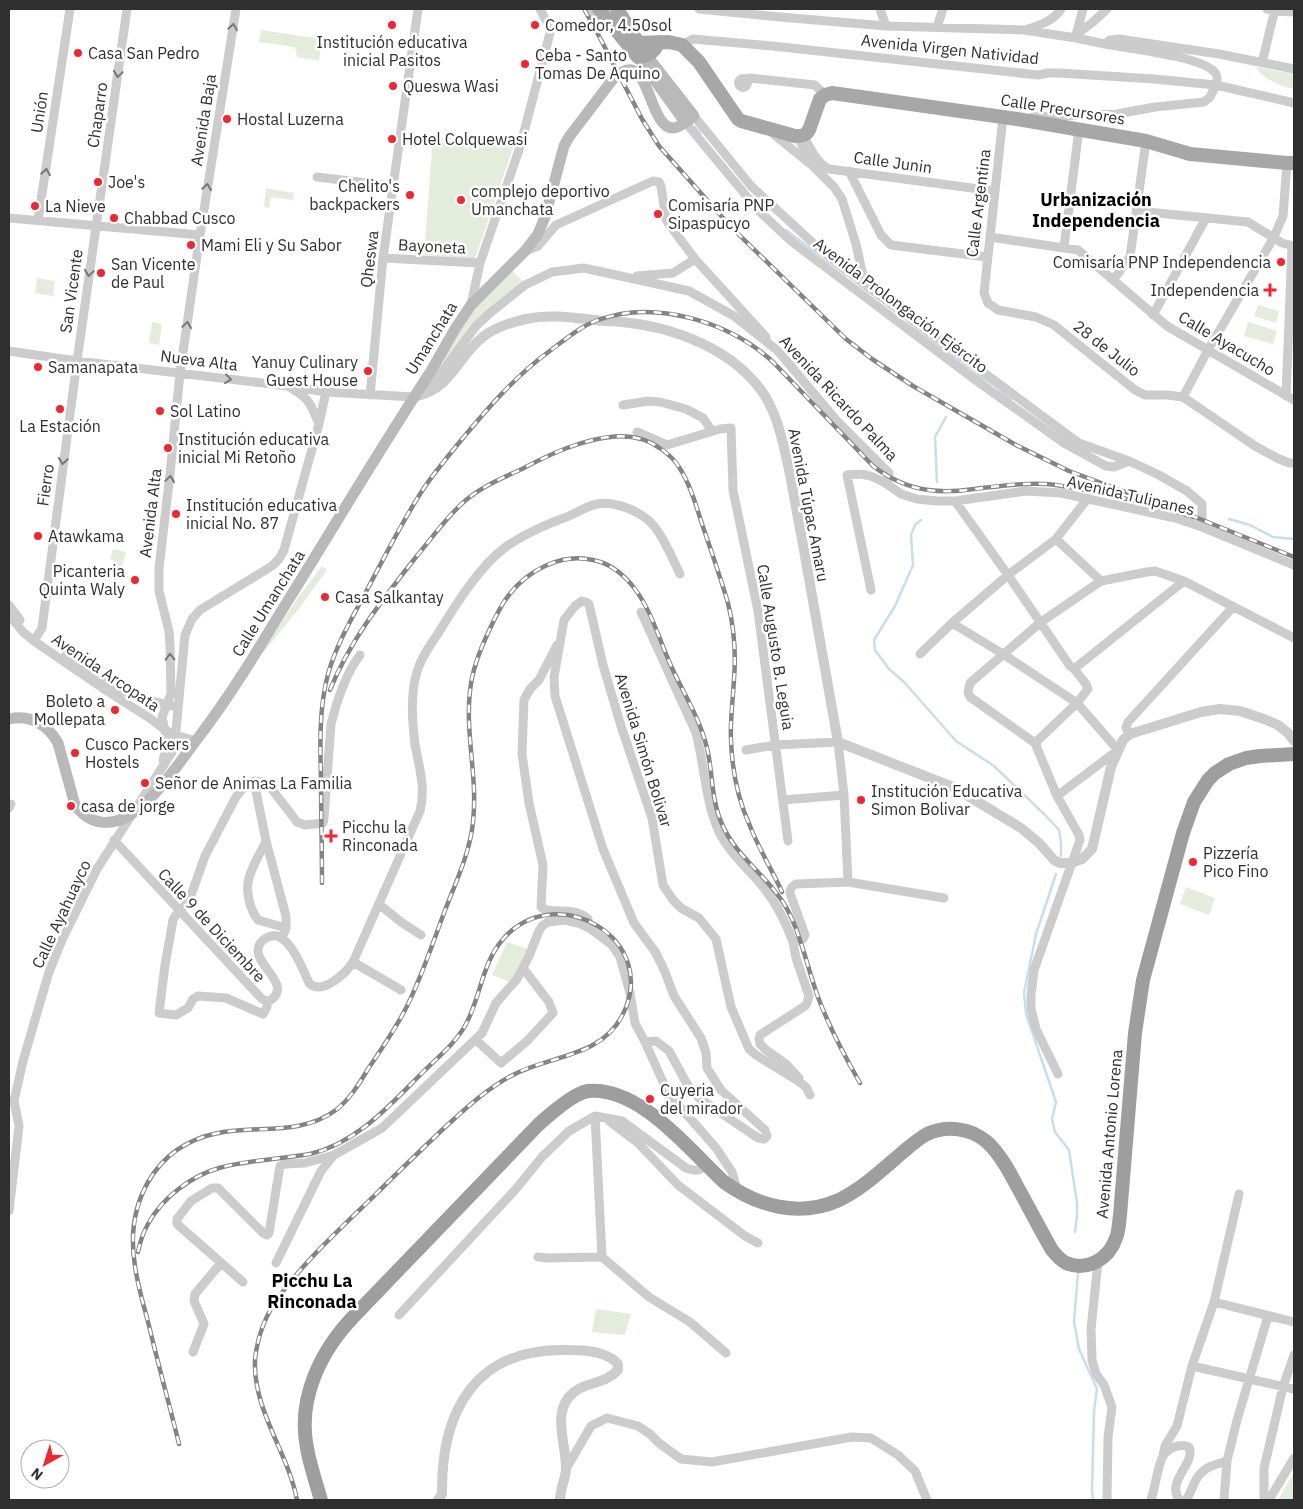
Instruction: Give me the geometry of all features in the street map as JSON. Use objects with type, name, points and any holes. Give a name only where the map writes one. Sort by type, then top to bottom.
[{"type":"highway","name":"Avenida Antonio Lorena","points":[[1098,1262],[1117,1238],[1135,1033],[1143,980],[1183,833],[1194,802],[1211,776],[1229,764],[1246,758],[1294,754]]},
{"type":"highway","points":[[321,1500],[307,1448],[304,1422],[311,1385],[318,1367],[336,1336],[532,1132],[556,1109],[587,1091],[604,1092],[632,1101],[648,1110],[724,1182],[752,1199],[783,1208],[807,1208],[843,1198],[924,1136],[942,1130],[960,1129],[978,1136],[992,1147],[1009,1171],[1052,1250],[1060,1259],[1077,1266],[1098,1262]]},
{"type":"main road","points":[[471,305],[525,251],[538,234],[545,218],[564,146],[619,74],[625,71],[632,71],[641,77],[658,117],[665,126],[673,128],[689,119],[638,51],[599,9]]},
{"type":"main road","points":[[617,9],[638,51]]},
{"type":"main road","points":[[638,51],[659,42],[682,45],[699,62],[738,119],[767,129],[801,136],[809,130],[820,99],[825,95]]},
{"type":"main road","name":"Calle Precursores","points":[[825,95],[832,93],[1079,129],[1146,141],[1190,154],[1291,163]]},
{"type":"main road","name":"Umanchata","points":[[414,397],[471,305]]},
{"type":"main road","name":"Calle Umanchata","points":[[133,813],[156,790],[196,741],[235,687],[414,397]]},
{"type":"main road","points":[[9,719],[27,718],[37,722],[54,735],[58,743],[75,805],[80,813],[94,821],[110,823],[133,813]]},
{"type":"street","name":"Unión","points":[[38,220],[70,9]]},
{"type":"street","name":"Chaparro","points":[[96,225],[127,9]]},
{"type":"street","name":"Avenida Baja","points":[[200,235],[236,9]]},
{"type":"street","name":"Qheswa","points":[[370,395],[383,258],[418,9]]},
{"type":"street","name":"Umanchata","points":[[471,305],[480,263],[520,147],[550,33],[550,28],[540,9]]},
{"type":"street","points":[[588,9],[629,51],[638,51]]},
{"type":"street","points":[[699,9],[780,13],[886,26],[1024,30],[1076,36],[1106,44],[1183,57],[1202,64],[1215,72],[1217,76],[1216,85],[1210,97],[1204,102],[1155,106],[1117,114],[1010,118]]},
{"type":"street","points":[[880,9],[886,26]]},
{"type":"street","points":[[937,27],[943,9]]},
{"type":"street","points":[[1024,30],[1048,21],[1057,15],[1061,9]]},
{"type":"street","points":[[1076,36],[1083,9]]},
{"type":"street","points":[[1076,36],[1107,9]]},
{"type":"street","points":[[1262,63],[1272,10],[1294,12]]},
{"type":"street","name":"Avenida Virgen Natividad","points":[[682,45],[693,39],[1038,75],[1059,73],[1154,79],[1216,85],[1294,103]]},
{"type":"street","points":[[1106,44],[1110,40],[1119,39],[1219,54],[1294,69]]},
{"type":"street","points":[[745,79],[816,85],[825,95]]},
{"type":"street","name":"Calle Argentina","points":[[984,293],[994,191],[1010,118]]},
{"type":"street","name":"Avenida Prolongación Ejército","points":[[689,119],[751,186],[813,244],[1079,443],[1129,461],[1187,491],[1202,504],[1202,527]]},
{"type":"street","name":"Avenida Prolongación Ejército","points":[[689,119],[758,210],[791,241],[899,324],[1064,444],[1106,466],[1114,467],[1129,461]]},
{"type":"street","points":[[767,129],[812,165],[834,187],[842,199],[856,244],[865,284]]},
{"type":"street","points":[[1064,247],[1079,129]]},
{"type":"street","points":[[801,136],[812,165]]},
{"type":"street","name":"Calle Junin","points":[[801,136],[822,165],[829,169],[994,191]]},
{"type":"street","points":[[1114,279],[1130,257],[1146,141]]},
{"type":"street","points":[[1183,397],[1208,350],[1274,237],[1283,216],[1291,163]]},
{"type":"street","points":[[849,171],[881,235],[887,242],[897,247],[987,257]]},
{"type":"street","points":[[317,177],[393,186]]},
{"type":"street","points":[[525,251],[538,246],[556,225],[653,181],[659,182],[666,221],[695,259],[778,351]]},
{"type":"street","points":[[1137,211],[1248,222],[1282,243],[1293,246],[1290,398]]},
{"type":"street","points":[[9,218],[200,235]]},
{"type":"street","points":[[1153,315],[1206,218]]},
{"type":"street","name":"San Vicente","points":[[77,361],[96,225]]},
{"type":"street","name":"Avenida Alta","points":[[154,779],[166,750],[162,717],[171,694],[169,631],[159,591],[158,568],[180,374],[200,235]]},
{"type":"street","name":"Calle Ayacucho","points":[[990,237],[1078,250],[1167,326],[1290,398]]},
{"type":"street","name":"Bayoneta","points":[[383,258],[480,263]]},
{"type":"street","points":[[627,277],[673,273],[695,259]]},
{"type":"street","name":"Avenida Ricardo Palma","points":[[426,394],[476,326],[525,285],[552,272],[584,268],[689,291],[734,316],[778,351],[837,421],[889,473],[886,484],[901,494],[917,499],[955,501]]},
{"type":"street","name":"28 de Julio","points":[[984,293],[988,303],[998,310],[1036,317],[1054,326],[1135,390],[1146,395],[1183,397],[1255,446],[1283,460],[1294,463]]},
{"type":"street","name":"Avenida Túpac Amaru","points":[[414,397],[426,394],[450,377],[469,350],[484,336],[508,324],[527,319],[556,316],[632,322],[654,326],[684,336],[714,350],[738,366],[754,381],[772,409],[781,432],[793,491],[838,742],[844,795],[848,878]]},
{"type":"street","name":"Nueva Alta","points":[[9,351],[326,392],[414,397]]},
{"type":"street","name":"Fierro","points":[[35,639],[42,628],[77,361]]},
{"type":"street","points":[[288,386],[303,394],[312,405],[319,424]]},
{"type":"street","points":[[154,779],[172,752],[182,651],[186,630],[200,610],[272,566],[279,559],[284,550],[326,392]]},
{"type":"street","points":[[623,405],[648,401],[686,409],[703,418],[712,431],[667,445],[637,432]]},
{"type":"street","name":"Calle Augusto B. Leguia","points":[[712,431],[731,428],[733,490],[758,611],[788,841]]},
{"type":"street","points":[[871,590],[847,475],[862,474],[872,476],[886,484]]},
{"type":"street","name":"Avenida Tulipanes","points":[[955,501],[1026,491],[1061,493],[1088,498],[1175,518],[1202,527],[1294,565]]},
{"type":"street","points":[[920,654],[952,622],[1008,575],[1056,539],[1088,498]]},
{"type":"street","points":[[955,501],[1088,689],[1077,703],[1035,743]]},
{"type":"street","points":[[254,781],[266,841],[286,916],[286,928],[282,938],[292,949],[309,983],[312,986],[323,987],[335,981],[351,966],[417,821],[423,801],[422,775],[413,726],[413,690],[417,673],[421,660],[454,607],[485,568],[507,547],[535,530],[597,504],[610,504],[631,509],[647,519],[662,538],[680,574]]},
{"type":"street","points":[[1056,539],[1102,581]]},
{"type":"street","points":[[1058,1074],[1036,1029],[1031,1009],[1031,995],[1034,970],[1080,840],[1057,796],[1035,743],[970,697],[968,692],[970,683],[1041,622],[1102,581],[1155,571],[1184,581],[1294,638]]},
{"type":"street","points":[[1074,669],[1184,581]]},
{"type":"street","name":"Avenida Simón Bolivar","points":[[561,638],[564,620],[575,606],[582,602],[589,604],[603,665],[652,818],[663,885],[673,900],[699,918],[716,939],[730,1007],[749,1049],[806,1087],[810,1095]]},
{"type":"street","name":"Avenida Arcopata","points":[[9,605],[35,639],[107,691],[151,718],[165,730],[196,741]]},
{"type":"street","points":[[1130,734],[1126,728],[1128,722],[1233,607]]},
{"type":"street","points":[[641,612],[696,734],[711,812],[720,834],[731,851],[773,899],[793,942],[796,958],[809,996],[808,1003],[760,1035],[759,1039],[760,1044],[766,1050],[786,1064],[796,1074],[799,1078],[798,1081]]},
{"type":"street","name":"Avenida Arcopata","points":[[9,615],[23,632],[116,688],[141,698],[177,707]]},
{"type":"street","points":[[952,622],[1077,703],[1118,750]]},
{"type":"street","points":[[169,631],[186,630]]},
{"type":"street","points":[[561,638],[554,677],[555,696],[603,849],[634,923],[656,953],[674,996],[701,1038],[706,1053],[707,1068],[721,1090],[765,1130],[767,1136],[764,1139],[758,1138],[699,1098],[687,1084],[669,1051],[656,1041],[645,1042]]},
{"type":"street","points":[[561,638],[539,680],[530,689],[524,700],[522,754],[529,803],[543,864],[543,888],[540,905],[542,909],[546,910],[571,911],[583,914],[588,919],[589,928]]},
{"type":"street","points":[[268,1002],[263,1014],[226,998],[198,996],[193,998],[188,1008],[176,1015],[159,1013],[169,935],[175,914],[189,900],[205,856],[236,798],[247,783],[254,781],[263,782],[271,788],[297,822],[306,825],[323,823],[331,724],[346,681],[360,655]]},
{"type":"street","points":[[539,680],[554,677]]},
{"type":"street","points":[[746,750],[775,745],[838,742],[953,787],[1022,828],[1054,860],[1072,864],[1082,859],[1092,849],[1111,767],[1123,740],[1130,734],[1201,712],[1220,709],[1240,711],[1278,725],[1294,741]]},
{"type":"street","points":[[1057,796],[1118,750]]},
{"type":"street","name":"Calle Ayahuayco","points":[[9,1211],[19,1126],[14,1101],[23,1061],[49,972],[62,940],[97,869],[154,779]]},
{"type":"street","points":[[782,800],[844,795]]},
{"type":"street","name":"Calle 9 de Diciembre","points":[[114,840],[256,994],[268,1002],[273,998],[277,990],[276,981],[260,959],[259,946],[262,940],[268,937],[282,938]]},
{"type":"street","points":[[266,841],[248,878],[248,895],[258,920],[286,928]]},
{"type":"street","points":[[793,942],[802,939],[806,935],[790,893],[791,888],[796,884],[848,878],[944,898]]},
{"type":"street","points":[[380,905],[421,935]]},
{"type":"street","points":[[243,1282],[177,1224],[177,1219],[190,1201],[212,1188],[218,1188],[267,1235],[269,1233],[280,1166],[305,1163],[334,1155],[382,1128],[476,1040],[486,1026],[496,1003],[515,982],[539,931],[544,924],[552,921],[564,920],[578,923],[589,928],[612,945],[620,957],[630,993],[635,1023],[668,1093],[716,1148],[732,1172],[738,1192]]},
{"type":"street","points":[[353,962],[401,990]]},
{"type":"street","points":[[476,1040],[501,1063],[553,1014],[549,1002],[523,968]]},
{"type":"street","points":[[398,1315],[515,1190],[542,1157],[569,1131],[594,1116],[622,1121],[686,1168],[695,1171],[701,1170],[705,1165]]},
{"type":"street","points":[[594,1116],[602,1257]]},
{"type":"street","points":[[605,1118],[638,1143],[678,1185],[745,1236],[758,1243]]},
{"type":"street","points":[[276,1263],[321,1171],[334,1155]]},
{"type":"street","points":[[1151,1500],[1166,1446],[1177,1426],[1192,1366],[1214,1302],[1239,1194]]},
{"type":"street","points":[[538,1257],[602,1257],[649,1297],[690,1322],[726,1354]]},
{"type":"street","points":[[1098,1262],[1091,1329],[1092,1360],[1096,1374],[1104,1385],[1112,1407],[1108,1436],[1107,1500]]},
{"type":"street","points":[[193,1352],[204,1324],[194,1301],[195,1294],[222,1263]]},
{"type":"street","points":[[1214,1302],[1294,1322]]},
{"type":"street","points":[[1224,1500],[1227,1461],[1268,1316]]},
{"type":"street","points":[[440,1498],[444,1448],[451,1424],[458,1406],[482,1377],[495,1366],[517,1356],[553,1349],[581,1350],[597,1353],[614,1359],[618,1364],[618,1370],[613,1376],[604,1381],[582,1387],[572,1393],[563,1408],[561,1419],[566,1470],[560,1500]]},
{"type":"street","points":[[1264,1500],[1264,1468],[1283,1387],[1294,1355]]},
{"type":"street","points":[[1192,1366],[1294,1390]]},
{"type":"street","points":[[566,1470],[590,1426],[607,1418],[638,1426],[681,1459],[712,1462],[852,1437],[872,1438],[898,1455],[915,1471],[926,1500]]},
{"type":"street","points":[[1163,1456],[1174,1447],[1184,1445],[1190,1449],[1188,1461],[1178,1478],[1176,1487],[1176,1497],[1178,1500]]},
{"type":"street","points":[[1269,1500],[1294,1458]]},
{"type":"street","points":[[1186,1500],[1190,1496],[1198,1474],[1210,1466],[1227,1461]]},
{"type":"green space","points":[[261,30],[322,39],[319,61],[297,57],[295,47],[259,42]]},
{"type":"green space","points":[[1255,67],[1294,74],[1294,89],[1272,81],[1262,75]]},
{"type":"green space","name":"complejo deportivo Umanchata","points":[[433,137],[514,145],[475,259],[424,255]]},
{"type":"green space","points":[[266,188],[294,193],[293,200],[271,197],[269,208],[264,207]]},
{"type":"green space","points":[[512,270],[524,283],[441,367],[444,358],[473,309]]},
{"type":"green space","points":[[37,278],[55,281],[53,296],[35,293]]},
{"type":"green space","points":[[1258,305],[1279,311],[1276,323],[1254,316]]},
{"type":"green space","points":[[152,322],[162,324],[159,345],[149,343]]},
{"type":"green space","points":[[1248,322],[1277,331],[1273,344],[1244,336]]},
{"type":"green space","points":[[113,549],[126,552],[121,572],[110,570],[111,565],[116,566],[118,563],[110,559]]},
{"type":"green space","points":[[322,566],[327,570],[301,606],[258,659],[294,603]]},
{"type":"green space","points":[[1186,887],[1215,898],[1209,915],[1180,904]]},
{"type":"green space","points":[[507,942],[528,949],[511,982],[492,975]]},
{"type":"green space","points":[[596,1309],[631,1314],[625,1335],[592,1332]]},
{"type":"green space","points":[[1294,1472],[1294,1500],[1278,1500]]},
{"type":"waterway","points":[[695,127],[700,133]]},
{"type":"waterway","points":[[786,230],[846,275]]},
{"type":"waterway","points":[[908,322],[973,372],[995,386],[1011,400]]},
{"type":"waterway","points":[[937,482],[935,437],[946,417]]},
{"type":"waterway","points":[[1229,519],[1250,525],[1273,537],[1294,539]]},
{"type":"waterway","points":[[921,520],[915,525],[911,535],[913,565],[895,606],[874,640],[875,650],[889,669],[904,682],[956,741],[994,766],[1059,830],[1061,856]]},
{"type":"waterway","points":[[1056,874],[1036,934],[1024,993],[1026,1014],[1056,1102],[1052,1119],[1055,1132],[1069,1150],[1077,1203],[1075,1232]]},
{"type":"waterway","points":[[1078,1273],[1074,1322],[1079,1349],[1097,1389],[1094,1411],[1093,1500]]},
{"type":"railway","points":[[584,9],[642,119],[659,146],[731,227],[846,339],[913,386],[1016,445],[1069,471],[1131,494]]},
{"type":"railway","points":[[322,883],[320,753],[322,713],[328,674],[346,630],[394,539],[426,485],[444,461],[480,418],[525,371],[574,333],[598,320],[620,314],[643,312],[667,314],[691,318],[736,336],[773,362],[873,466],[895,480],[916,488],[957,491],[1022,484],[1046,484],[1120,497],[1194,517]]},
{"type":"railway","points":[[330,690],[347,654],[380,604],[440,527],[466,500],[500,479],[550,455],[579,444],[615,436],[639,438],[650,442],[664,451],[673,460],[686,480],[728,603],[735,650],[731,717],[734,773],[746,816],[757,843],[782,892]]},
{"type":"railway","points":[[1190,515],[1294,557]]},
{"type":"railway","points":[[179,1444],[136,1275],[133,1243],[135,1221],[140,1201],[148,1182],[161,1165],[176,1151],[195,1140],[218,1133],[233,1131],[294,1127],[322,1118],[336,1110],[354,1091],[392,1033],[411,998],[421,974],[469,845],[474,806],[469,707],[472,676],[476,662],[503,604],[517,586],[535,571],[557,561],[581,558],[593,560],[611,567],[622,575],[641,598],[704,737],[716,806],[722,824],[735,847],[779,896],[786,907],[800,939],[822,1008],[837,1041],[860,1083]]},
{"type":"railway","points":[[138,1252],[146,1227],[161,1205],[178,1189],[198,1176],[230,1165],[310,1154],[327,1149],[358,1132],[385,1110],[457,1037],[471,1013],[486,968],[497,947],[504,938],[526,921],[551,915],[576,917],[598,926],[616,942],[628,963],[631,988],[622,1016],[612,1030],[601,1040],[587,1048],[511,1076],[475,1101],[442,1130],[321,1248],[284,1290],[270,1310],[257,1345],[255,1360],[256,1379],[259,1397],[293,1482],[297,1500]]},
{"type":"place","name":"Institución educativa inicial Pasitos","points":[[392,25]]},
{"type":"place","name":"Comedor, 4.50sol","points":[[535,25]]},
{"type":"place","name":"Casa San Pedro","points":[[78,53]]},
{"type":"place","name":"Ceba - Santo Tomas De Aquino","points":[[525,64]]},
{"type":"place","name":"Queswa Wasi","points":[[393,86]]},
{"type":"place","name":"Hostal Luzerna","points":[[227,119]]},
{"type":"place","name":"Hotel Colquewasi","points":[[392,139]]},
{"type":"place","name":"Joe's","points":[[98,182]]},
{"type":"place","name":"Chelito's backpackers","points":[[410,195]]},
{"type":"place","name":"complejo deportivo Umanchata","points":[[461,200]]},
{"type":"place","name":"La Nieve","points":[[35,206]]},
{"type":"place","name":"Comisaría PNP Sipaspucyo","points":[[658,214]]},
{"type":"place","name":"Chabbad Cusco","points":[[114,218]]},
{"type":"place","name":"Mami Eli y Su Sabor","points":[[191,245]]},
{"type":"place","name":"Comisaría PNP Independencia","points":[[1281,262]]},
{"type":"place","name":"San Vicente de Paul","points":[[101,273]]},
{"type":"place","name":"Independencia","points":[[1270,290]]},
{"type":"place","name":"Samanapata","points":[[38,367]]},
{"type":"place","name":"Yanuy Culinary Guest House","points":[[368,371]]},
{"type":"place","name":"La Estación","points":[[60,409]]},
{"type":"place","name":"Sol Latino","points":[[160,411]]},
{"type":"place","name":"Institución educativa inicial Mi Retoño","points":[[168,448]]},
{"type":"place","name":"Institución educativa inicial No. 87","points":[[176,514]]},
{"type":"place","name":"Atawkama","points":[[38,536]]},
{"type":"place","name":"Picanteria Quinta Waly","points":[[135,580]]},
{"type":"place","name":"Casa Salkantay","points":[[325,597]]},
{"type":"place","name":"Boleto a Mollepata","points":[[115,710]]},
{"type":"place","name":"Cusco Packers Hostels","points":[[75,753]]},
{"type":"place","name":"Señor de Animas La Familia","points":[[145,783]]},
{"type":"place","name":"Institución Educativa Simon Bolivar","points":[[861,800]]},
{"type":"place","name":"casa de jorge","points":[[71,806]]},
{"type":"place","name":"Picchu la Rinconada","points":[[331,836]]},
{"type":"place","name":"Pizzería Pico Fino","points":[[1193,862]]},
{"type":"place","name":"Cuyeria del mirador","points":[[650,1099]]},
{"type":"district","name":"Urbanización Independencia","points":[[1096,210]]},
{"type":"district","name":"Picchu La Rinconada","points":[[312,1291]]}]
